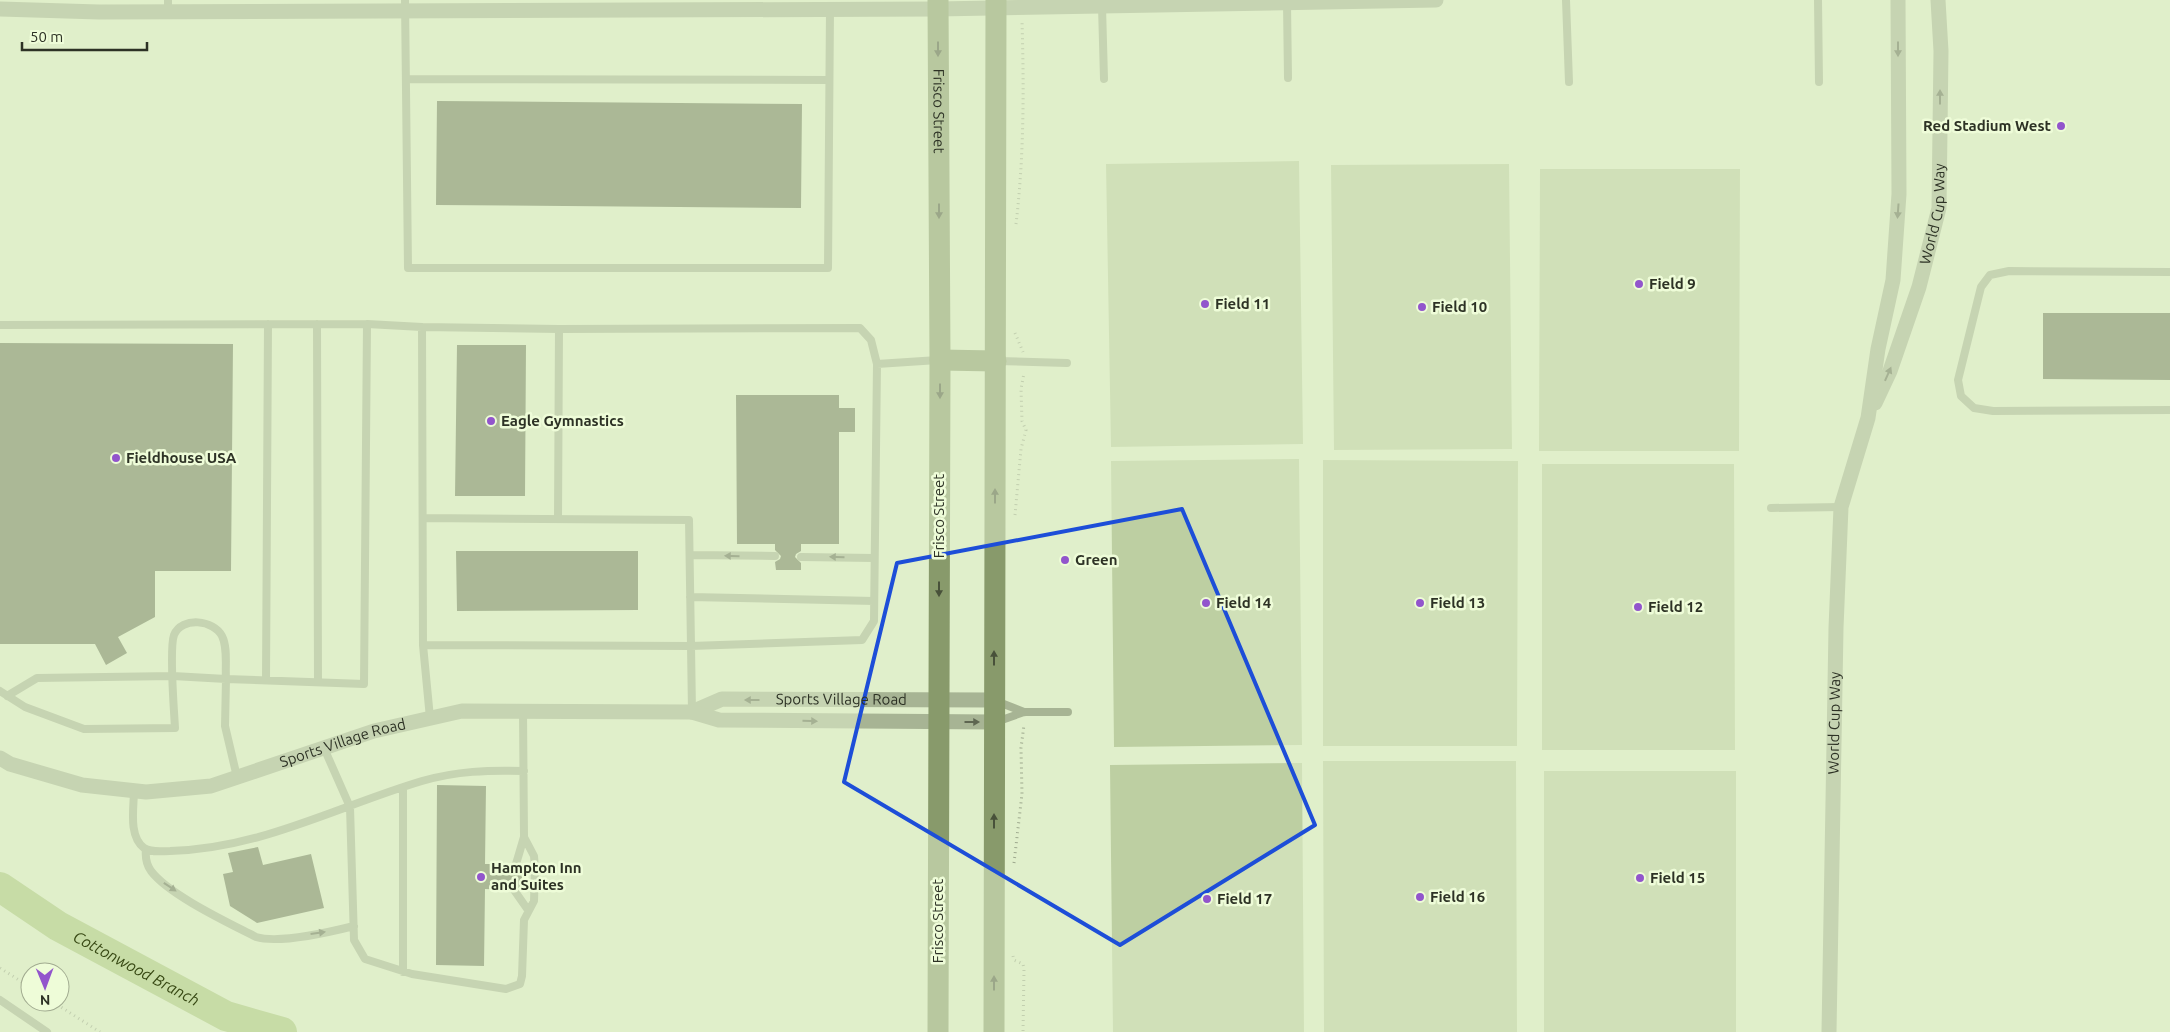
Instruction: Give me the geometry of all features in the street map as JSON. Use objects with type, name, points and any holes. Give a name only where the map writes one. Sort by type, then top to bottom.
[{"type":"street","points":[[0,9],[99,12],[168,6],[669,4],[837,6],[996,4],[1021,7],[1436,0]]},
{"type":"street","name":"World Cup Way","points":[[1868,418],[1878,349],[1893,280],[1900,194],[1898,0]]},
{"type":"street","name":"World Cup Way","points":[[1829,1032],[1836,638],[1841,507],[1868,418],[1890,371],[1919,287],[1939,208],[1941,51],[1938,0]]},
{"type":"street","name":"Frisco Street","points":[[938,4],[940,360],[938,1032]]},
{"type":"street","points":[[994,1032],[996,4]]},
{"type":"street","points":[[940,360],[996,361]]},
{"type":"street","name":"Sports Village Road","points":[[692,712],[722,699],[994,700]]},
{"type":"street","name":"Sports Village Road","points":[[0,758],[10,764],[82,784],[146,792],[211,786],[374,731],[462,711],[692,712],[719,720],[994,722]]},
{"type":"lane","points":[[1566,0],[1569,82]]},
{"type":"lane","points":[[1818,0],[1819,82]]},
{"type":"lane","points":[[1288,3],[1288,78]]},
{"type":"lane","points":[[405,5],[408,268],[828,268],[829,80],[837,6]]},
{"type":"lane","points":[[1102,6],[1104,79]]},
{"type":"lane","points":[[406,79],[829,80]]},
{"type":"lane","points":[[2170,272],[2009,271],[1990,275],[1981,287],[1958,380],[1960,396],[1974,408],[1993,411],[2170,410]]},
{"type":"lane","points":[[266,680],[268,324]]},
{"type":"lane","points":[[317,324],[318,682]]},
{"type":"lane","points":[[4,693],[37,678],[173,676],[364,684],[367,324]]},
{"type":"lane","points":[[0,325],[367,324],[422,327],[559,329],[860,328],[871,340],[877,364],[874,621],[862,640],[691,646],[423,645]]},
{"type":"lane","points":[[422,327],[423,645],[430,718]]},
{"type":"lane","points":[[558,519],[559,329]]},
{"type":"lane","points":[[877,364],[940,360]]},
{"type":"lane","points":[[996,361],[1067,363]]},
{"type":"lane","points":[[1771,508],[1841,507]]},
{"type":"lane","points":[[423,518],[689,520],[692,712]]},
{"type":"lane","points":[[690,555],[775,556]]},
{"type":"lane","points":[[801,557],[874,558]]},
{"type":"lane","points":[[690,597],[874,601]]},
{"type":"lane","points":[[4,693],[25,707],[84,729],[175,728],[173,676],[173,639],[175,632],[191,622],[209,625],[222,635],[226,678],[225,726],[237,777]]},
{"type":"lane","points":[[994,700],[1024,712]]},
{"type":"lane","points":[[516,864],[524,837],[523,711]]},
{"type":"lane","points":[[994,722],[1024,712],[1068,712]]},
{"type":"lane","points":[[324,748],[350,807],[354,940],[365,959],[403,972],[506,988],[520,984],[524,920],[534,901],[535,868],[534,856],[524,837]]},
{"type":"lane","points":[[134,790],[133,829],[137,839],[146,849],[153,851],[201,849],[237,843],[403,788],[457,773],[485,770],[524,771]]},
{"type":"lane","points":[[403,788],[403,972]]},
{"type":"lane","points":[[146,849],[145,860],[150,870],[165,884],[204,909],[263,940],[334,931],[354,926]]},
{"type":"lane","points":[[514,890],[528,910]]},
{"type":"lane","points":[[0,1000],[47,1032]]},
{"type":"path","points":[[1015,230],[1020,186],[1024,73],[1021,7]]},
{"type":"path","points":[[1015,325],[1015,335],[1022,347],[1024,362],[1021,389],[1022,421],[1026,430],[1021,449],[1015,519]]},
{"type":"path","points":[[1014,865],[1022,794],[1021,748],[1024,712]]},
{"type":"path","points":[[1013,955],[1014,960],[1023,964],[1024,969],[1023,1032]]},
{"type":"path","points":[[0,968],[20,981]]},
{"type":"path","points":[[69,1012],[100,1032]]},
{"type":"highlighted area","points":[[1182,509],[1315,825],[1120,945],[844,782],[897,563]]},
{"type":"green space","name":"Field 11","points":[[1299,161],[1303,444],[1111,447],[1106,164]]},
{"type":"green space","name":"Field 10","points":[[1509,164],[1512,449],[1334,450],[1331,165]]},
{"type":"green space","name":"Field 9","points":[[1540,169],[1740,169],[1739,451],[1539,451]]},
{"type":"green space","name":"Field 14","points":[[1299,459],[1302,745],[1114,747],[1111,461]]},
{"type":"green space","name":"Field 13","points":[[1323,460],[1518,461],[1517,746],[1323,746]]},
{"type":"green space","name":"Field 12","points":[[1542,464],[1734,464],[1735,750],[1542,750]]},
{"type":"green space","name":"Field 16","points":[[1323,761],[1516,761],[1517,1032],[1324,1032]]},
{"type":"green space","name":"Field 17","points":[[1302,763],[1304,1032],[1113,1032],[1110,765]]},
{"type":"green space","name":"Field 15","points":[[1544,771],[1736,771],[1736,1032],[1544,1032]]},
{"type":"building","points":[[437,101],[802,104],[801,208],[436,205]]},
{"type":"building","points":[[2043,313],[2170,313],[2170,380],[2043,379]]},
{"type":"building","name":"Fieldhouse USA","points":[[0,343],[233,344],[231,571],[155,571],[155,617],[118,637],[127,653],[106,665],[95,644],[0,644]]},
{"type":"building","name":"Eagle Gymnastics","points":[[457,345],[526,345],[525,496],[455,496]]},
{"type":"building","points":[[736,395],[839,395],[839,408],[855,408],[855,432],[839,432],[839,544],[801,544],[801,551],[795,557],[801,563],[801,570],[776,570],[775,562],[781,556],[775,550],[775,544],[737,544]]},
{"type":"building","points":[[456,551],[638,551],[638,610],[457,611]]},
{"type":"building","name":"Hampton Inn and Suites","points":[[437,785],[486,786],[485,864],[510,864],[512,868],[517,870],[522,864],[526,864],[526,890],[521,890],[514,884],[508,890],[485,889],[484,966],[436,965]]},
{"type":"building","points":[[258,847],[263,865],[311,854],[324,908],[257,923],[230,906],[223,874],[233,872],[228,853]]},
{"type":"waterway","name":"Cottonwood Branch","points":[[0,887],[58,926],[226,1016],[282,1032]]},
{"type":"place","name":"Red Stadium West","points":[[2061,126]]},
{"type":"place","name":"Field 9","points":[[1639,284]]},
{"type":"place","name":"Field 11","points":[[1205,304]]},
{"type":"place","name":"Field 10","points":[[1422,307]]},
{"type":"place","name":"Eagle Gymnastics","points":[[491,421]]},
{"type":"place","name":"Fieldhouse USA","points":[[116,458]]},
{"type":"place","name":"Green","points":[[1065,560]]},
{"type":"place","name":"Field 14","points":[[1206,603]]},
{"type":"place","name":"Field 13","points":[[1420,603]]},
{"type":"place","name":"Field 12","points":[[1638,607]]},
{"type":"place","name":"Hampton Inn and Suites","points":[[481,877]]},
{"type":"place","name":"Field 15","points":[[1640,878]]},
{"type":"place","name":"Field 16","points":[[1420,897]]},
{"type":"place","name":"Field 17","points":[[1207,899]]}]
